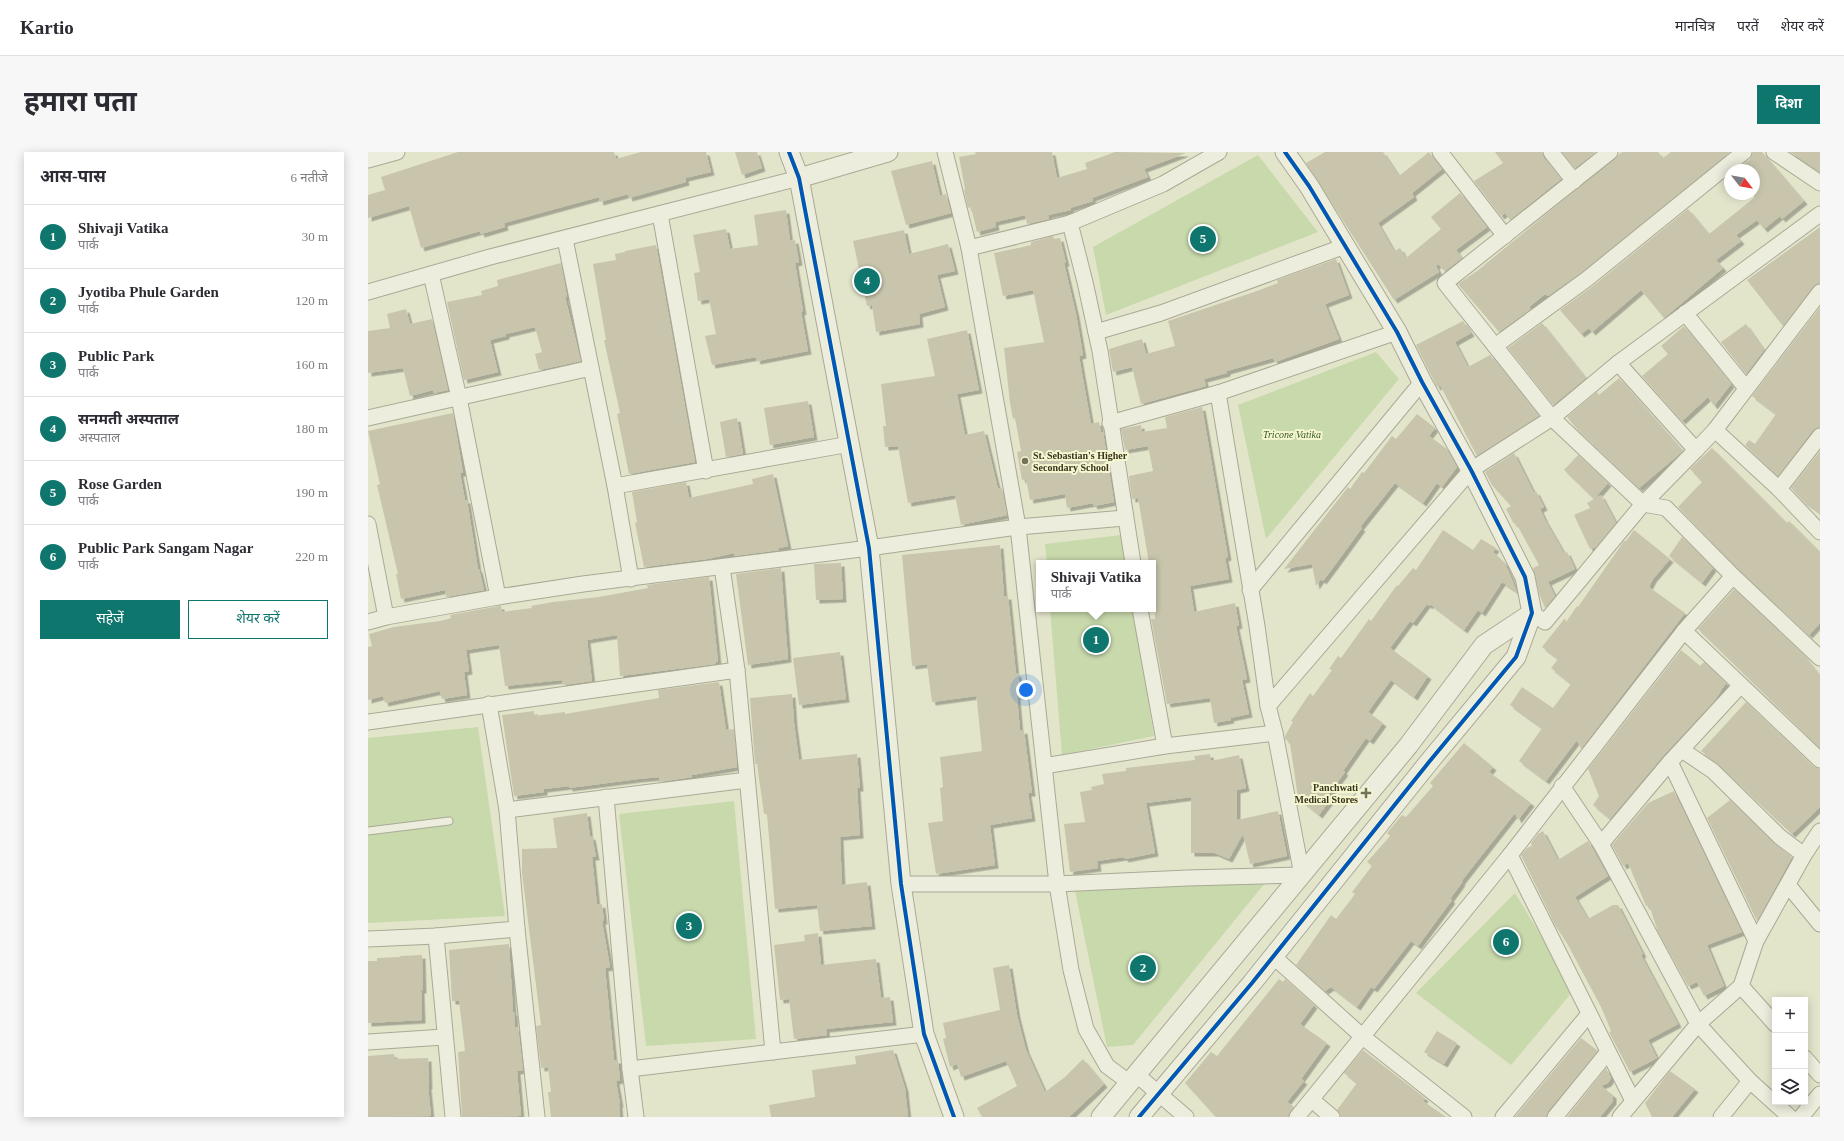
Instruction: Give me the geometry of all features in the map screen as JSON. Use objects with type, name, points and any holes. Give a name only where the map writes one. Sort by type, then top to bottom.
[{"type":"street","points":[[368,160],[397,152]]},
{"type":"street","points":[[789,152],[800,178],[869,548],[901,884],[924,1034],[954,1117]]},
{"type":"street","points":[[368,292],[431,274],[800,178],[888,152]]},
{"type":"street","points":[[945,152],[969,248],[1018,527],[1057,884],[1071,970],[1086,1029],[1107,1066],[1134,1079],[1159,1094],[1186,1117]]},
{"type":"street","points":[[969,248],[1070,223],[1163,184],[1219,152]]},
{"type":"street","points":[[1139,1117],[1273,956],[1429,762],[1516,657],[1532,613],[1525,577],[1471,470],[1422,382],[1397,332],[1309,186],[1285,152]]},
{"type":"street","points":[[1440,152],[1505,236]]},
{"type":"street","points":[[1552,152],[1574,181]]},
{"type":"street","points":[[1610,152],[1445,283],[1552,418],[1643,504],[1666,508],[1733,576],[1820,658]]},
{"type":"street","points":[[1495,346],[1587,279],[1744,152]]},
{"type":"street","points":[[1774,152],[1820,183]]},
{"type":"street","points":[[660,214],[706,470]]},
{"type":"street","points":[[1268,706],[1471,470],[1552,418],[1618,363],[1820,214]]},
{"type":"street","points":[[1070,223],[1096,332],[1132,560]]},
{"type":"street","points":[[565,239],[615,486],[631,579]]},
{"type":"street","points":[[1096,332],[1161,313],[1345,246]]},
{"type":"street","points":[[431,274],[459,398],[498,597]]},
{"type":"street","points":[[1532,613],[1545,622],[1643,504],[1715,430],[1820,292]]},
{"type":"street","points":[[1685,313],[1746,388]]},
{"type":"street","points":[[1110,422],[1218,393],[1397,332]]},
{"type":"street","points":[[1618,363],[1696,450]]},
{"type":"street","points":[[368,418],[591,368]]},
{"type":"street","points":[[1250,590],[1422,382]]},
{"type":"street","points":[[1218,393],[1257,626],[1268,706],[1276,733],[1302,875]]},
{"type":"street","points":[[1715,430],[1779,489],[1820,532]]},
{"type":"street","points":[[1779,489],[1820,436]]},
{"type":"street","points":[[615,486],[850,444]]},
{"type":"street","points":[[368,622],[386,617],[498,597],[583,584],[869,548],[1018,527],[1125,518]]},
{"type":"street","points":[[368,524],[386,617]]},
{"type":"street","points":[[722,566],[737,670],[773,1052]]},
{"type":"street","points":[[1297,1117],[1510,854],[1684,632],[1733,576]]},
{"type":"street","points":[[1141,612],[1164,746]]},
{"type":"street","points":[[1101,1117],[1408,746],[1484,645],[1532,613]]},
{"type":"street","points":[[1684,632],[1820,760]]},
{"type":"street","points":[[368,722],[737,670]]},
{"type":"street","points":[[1601,844],[1670,762],[1741,685]]},
{"type":"street","points":[[489,704],[507,810],[517,928],[537,1117]]},
{"type":"street","points":[[1044,766],[1164,746],[1276,733]]},
{"type":"street","points":[[1682,750],[1713,771],[1780,837],[1804,856]]},
{"type":"street","points":[[1670,762],[1756,941]]},
{"type":"street","points":[[507,810],[747,780]]},
{"type":"street","points":[[1562,786],[1601,844],[1698,1024],[1750,1081],[1790,1117]]},
{"type":"street","points":[[606,798],[630,1069],[636,1117]]},
{"type":"street","points":[[1620,1117],[1698,1024],[1741,986],[1756,941],[1804,856],[1820,831]]},
{"type":"street","points":[[1510,854],[1633,1101]]},
{"type":"street","points":[[901,884],[1057,884],[1187,878],[1302,875]]},
{"type":"street","points":[[1788,885],[1820,924]]},
{"type":"street","points":[[368,939],[436,936],[517,928]]},
{"type":"street","points":[[436,936],[444,1037],[453,1117]]},
{"type":"street","points":[[1273,956],[1363,1037],[1464,1117]]},
{"type":"street","points":[[1741,986],[1772,1021]]},
{"type":"street","points":[[1503,1117],[1589,1014]]},
{"type":"street","points":[[630,1069],[924,1034]]},
{"type":"street","points":[[368,1042],[444,1037]]},
{"type":"street","points":[[1555,1117],[1608,1052]]},
{"type":"street","points":[[1808,1061],[1820,1075]]},
{"type":"street","points":[[1721,1117],[1750,1081]]},
{"type":"street","points":[[1801,1117],[1820,1094]]},
{"type":"street","points":[[1312,1100],[1332,1117]]},
{"type":"lane","points":[[368,831],[449,821]]},
{"type":"green space","points":[[1258,155],[1318,232],[1106,315],[1093,247]]},
{"type":"green space","name":"Tricone Vatika","points":[[1376,352],[1399,379],[1266,539],[1238,405]]},
{"type":"green space","points":[[1121,535],[1125,560],[1047,560],[1045,544]]},
{"type":"green space","points":[[1050,612],[1133,612],[1154,736],[1062,755]]},
{"type":"green space","points":[[478,727],[505,916],[368,923],[368,738]]},
{"type":"green space","points":[[734,801],[756,1039],[646,1046],[619,814]]},
{"type":"green space","points":[[1265,883],[1133,1045],[1107,1047],[1075,891]]},
{"type":"green space","points":[[1515,893],[1574,990],[1511,1065],[1416,993]]},
{"type":"building","points":[[458,152],[614,152],[616,159],[641,152],[706,152],[711,172],[685,178],[686,182],[629,198],[628,194],[600,202],[599,197],[504,223],[505,227],[481,234],[480,231],[421,248],[409,206],[368,218],[368,195],[385,190],[381,177]]},
{"type":"building","points":[[735,152],[757,152],[762,168],[742,175]]},
{"type":"building","points":[[975,152],[1052,152],[1057,178],[1087,169],[1085,163],[1115,152],[1186,153],[1144,169],[1148,177],[1092,198],[1093,201],[1070,208],[1071,210],[1048,215],[1049,219],[1027,224],[1025,215],[995,222],[996,227],[977,232],[971,207],[968,208],[959,157],[976,154]]},
{"type":"building","points":[[1325,152],[1383,152],[1399,176],[1429,152],[1442,169],[1412,193],[1414,197],[1378,223],[1394,251],[1400,248],[1406,258],[1441,229],[1431,217],[1460,193],[1487,227],[1456,250],[1462,258],[1445,271],[1438,264],[1436,266],[1439,272],[1394,300],[1306,163]]},
{"type":"building","points":[[1495,152],[1542,152],[1544,158],[1561,179],[1510,220],[1505,213],[1501,216],[1474,181],[1503,163]]},
{"type":"building","points":[[1562,152],[1594,152],[1595,153],[1575,168]]},
{"type":"building","points":[[1622,152],[1658,152],[1663,158],[1671,152],[1730,152],[1582,272],[1548,296],[1545,294],[1529,307],[1531,309],[1499,332],[1458,284],[1477,271]]},
{"type":"building","points":[[1753,152],[1762,152],[1804,201],[1782,219],[1780,216],[1764,229],[1757,220],[1736,235],[1741,241],[1716,260],[1723,268],[1664,318],[1641,290],[1592,332],[1589,328],[1581,334],[1560,310],[1593,286],[1688,209],[1709,234],[1752,200],[1760,200],[1760,164],[1744,164],[1750,159]]},
{"type":"building","points":[[1790,152],[1820,152],[1820,171],[1812,166]]},
{"type":"building","points":[[932,161],[940,196],[946,194],[951,213],[906,225],[891,171]]},
{"type":"building","points":[[786,210],[790,241],[795,240],[799,262],[795,263],[803,311],[801,312],[808,351],[757,361],[756,357],[712,365],[705,336],[716,334],[709,299],[698,301],[694,273],[700,272],[693,235],[726,229],[730,249],[758,245],[754,215]]},
{"type":"building","points":[[1820,227],[1820,283],[1813,287],[1783,326],[1747,280]]},
{"type":"building","points":[[904,230],[909,254],[948,244],[955,271],[937,275],[945,307],[919,314],[920,324],[876,332],[872,305],[867,306],[853,241]]},
{"type":"building","points":[[1053,236],[1054,239],[1060,238],[1066,263],[1064,263],[1076,314],[1083,355],[1079,356],[1091,424],[1099,422],[1101,432],[1103,432],[1114,502],[1094,506],[1093,503],[1067,508],[1065,494],[1030,500],[1026,479],[1022,480],[1017,452],[1021,451],[1015,418],[1013,419],[1010,403],[1004,348],[1044,342],[1033,290],[1003,296],[994,253],[1031,245],[1031,242]]},
{"type":"building","points":[[656,245],[695,462],[629,474],[617,414],[620,413],[604,340],[606,340],[593,264],[616,260],[615,254]]},
{"type":"building","points":[[1336,259],[1349,295],[1325,304],[1339,339],[1275,362],[1273,358],[1227,371],[1227,373],[1204,379],[1206,386],[1141,404],[1132,367],[1113,372],[1109,349],[1142,339],[1146,354],[1175,346],[1168,321],[1257,291],[1278,283],[1277,280]]},
{"type":"building","points":[[561,263],[567,297],[565,297],[581,361],[539,370],[535,354],[542,352],[535,327],[506,334],[506,336],[490,340],[498,372],[464,380],[447,302],[482,295],[481,291],[498,286],[497,280]]},
{"type":"building","points":[[1820,307],[1820,427],[1813,430],[1778,476],[1745,445],[1749,440],[1755,444],[1776,414],[1752,396]]},
{"type":"building","points":[[406,309],[410,324],[432,319],[448,390],[434,393],[433,390],[410,396],[403,368],[368,373],[368,331],[390,328],[387,314]]},
{"type":"building","points":[[1463,321],[1471,333],[1455,342],[1468,367],[1490,355],[1539,416],[1477,456],[1440,385],[1437,387],[1416,345]]},
{"type":"building","points":[[1542,323],[1586,378],[1553,405],[1508,348]]},
{"type":"building","points":[[1746,324],[1764,350],[1746,374],[1721,342]]},
{"type":"building","points":[[1684,326],[1731,384],[1714,406],[1708,397],[1682,421],[1642,376],[1668,354],[1661,346]]},
{"type":"building","points":[[967,330],[979,390],[957,394],[965,435],[984,431],[998,489],[1002,488],[1007,515],[961,525],[955,495],[908,503],[898,446],[885,447],[883,426],[886,426],[881,384],[935,376],[927,339]]},
{"type":"building","points":[[1619,378],[1683,451],[1639,488],[1577,429],[1567,417],[1597,392],[1599,395]]},
{"type":"building","points":[[808,401],[814,437],[770,445],[764,408]]},
{"type":"building","points":[[1202,407],[1228,557],[1225,558],[1229,579],[1190,586],[1194,612],[1235,603],[1239,625],[1236,626],[1247,679],[1242,680],[1249,714],[1230,718],[1231,720],[1214,723],[1210,698],[1167,704],[1151,619],[1155,619],[1155,612],[1156,612],[1156,560],[1148,560],[1138,498],[1132,499],[1129,476],[1153,471],[1148,446],[1125,450],[1121,429],[1141,425],[1142,432],[1167,428],[1165,417]]},
{"type":"building","points":[[453,413],[463,473],[460,473],[465,500],[467,500],[478,569],[484,590],[446,597],[445,590],[401,599],[396,574],[398,574],[377,485],[380,484],[368,431]]},
{"type":"building","points":[[1417,414],[1435,428],[1429,436],[1447,449],[1457,467],[1442,487],[1437,483],[1423,503],[1395,483],[1360,527],[1362,528],[1323,581],[1321,579],[1316,586],[1312,564],[1284,569],[1348,487],[1350,489],[1362,472],[1364,473],[1392,436],[1396,439]]},
{"type":"building","points":[[737,418],[743,454],[726,457],[720,422]]},
{"type":"building","points":[[1712,448],[1787,523],[1789,521],[1820,552],[1820,623],[1809,635],[1739,570],[1678,507],[1702,482],[1690,469]]},
{"type":"building","points":[[1820,451],[1820,513],[1803,501],[1791,488]]},
{"type":"building","points":[[1514,453],[1534,493],[1536,491],[1544,507],[1540,509],[1545,520],[1564,553],[1567,552],[1575,569],[1548,582],[1555,596],[1545,608],[1540,596],[1533,568],[1539,565],[1516,523],[1514,524],[1506,509],[1511,506],[1492,485],[1485,472]]},
{"type":"building","points":[[1578,455],[1608,483],[1594,499],[1564,470]]},
{"type":"building","points":[[773,474],[788,546],[779,548],[779,550],[734,556],[734,553],[707,559],[644,567],[635,523],[637,522],[632,492],[686,482],[689,498],[753,484],[752,479]]},
{"type":"building","points":[[1601,495],[1616,523],[1596,547],[1590,549],[1574,515],[1590,508],[1587,503]]},
{"type":"building","points":[[1443,530],[1473,550],[1481,539],[1496,548],[1493,552],[1505,563],[1517,592],[1502,582],[1482,613],[1478,610],[1464,630],[1430,604],[1429,606],[1427,604],[1413,623],[1410,621],[1390,648],[1428,676],[1414,697],[1391,680],[1368,712],[1383,723],[1370,741],[1366,738],[1343,771],[1345,772],[1328,795],[1332,798],[1319,815],[1298,798],[1290,743],[1285,739],[1285,736],[1293,722],[1291,721],[1310,693],[1313,696],[1332,670],[1329,669],[1338,656],[1341,658],[1369,619],[1371,621],[1397,585],[1398,586],[1413,568],[1416,570]]},
{"type":"building","points":[[1634,530],[1670,559],[1653,579],[1649,587],[1685,613],[1581,749],[1577,740],[1546,781],[1519,761],[1542,728],[1510,705],[1522,687],[1553,708],[1571,684],[1551,668],[1558,659],[1542,647],[1565,618],[1566,622],[1577,606],[1578,607],[1624,541],[1626,541]]},
{"type":"building","points":[[1682,537],[1713,568],[1702,583],[1669,556]]},
{"type":"building","points":[[1000,545],[1004,596],[1008,596],[1016,674],[1018,673],[1021,696],[1017,696],[1020,731],[1024,730],[1032,793],[1028,793],[1032,818],[990,825],[995,865],[936,874],[928,823],[943,821],[940,788],[943,787],[940,757],[982,751],[977,701],[976,696],[932,702],[927,664],[912,666],[902,555]]},
{"type":"building","points":[[841,563],[843,599],[816,600],[814,564]]},
{"type":"building","points":[[781,568],[788,659],[748,665],[736,574]]},
{"type":"building","points":[[709,577],[718,662],[716,662],[716,664],[620,676],[617,635],[587,640],[592,681],[563,685],[562,680],[505,686],[499,645],[466,650],[469,671],[464,672],[467,695],[442,699],[440,691],[385,703],[383,696],[368,700],[368,647],[372,646],[369,634],[394,627],[440,621],[451,618],[450,615],[499,606],[501,606],[502,612],[532,608],[531,606],[553,602],[599,597],[648,588],[647,585]]},
{"type":"building","points":[[1734,589],[1802,653],[1820,676],[1820,748],[1698,629]]},
{"type":"building","points":[[1681,650],[1700,666],[1704,662],[1726,683],[1715,700],[1663,756],[1610,819],[1593,805],[1599,796],[1588,769]]},
{"type":"building","points":[[840,652],[846,699],[799,705],[793,658]]},
{"type":"building","points":[[719,682],[726,730],[734,729],[737,767],[692,775],[692,777],[659,782],[659,777],[638,779],[569,788],[569,786],[544,789],[544,792],[514,796],[502,715],[534,711],[534,716],[565,712],[565,714],[659,698],[658,690]]},
{"type":"building","points":[[792,694],[799,760],[857,754],[860,788],[857,788],[860,835],[840,837],[842,885],[867,882],[872,926],[820,931],[817,905],[775,909],[767,814],[764,814],[757,764],[755,764],[750,698]]},
{"type":"building","points":[[1746,702],[1814,767],[1820,769],[1820,807],[1792,834],[1719,765],[1701,751]]},
{"type":"building","points":[[1464,743],[1493,767],[1489,772],[1531,803],[1518,820],[1515,813],[1460,883],[1463,881],[1450,899],[1452,900],[1418,946],[1411,941],[1374,989],[1371,987],[1357,1007],[1331,987],[1325,991],[1296,965],[1331,915],[1336,919],[1355,894],[1352,892],[1372,866],[1367,862],[1390,836],[1387,833],[1402,815],[1406,817],[1433,786],[1430,783]]},
{"type":"building","points":[[1210,754],[1211,761],[1239,755],[1246,788],[1237,790],[1237,820],[1278,811],[1287,856],[1250,864],[1243,834],[1229,859],[1215,853],[1191,853],[1191,797],[1146,803],[1155,853],[1125,859],[1124,857],[1097,861],[1098,868],[1070,872],[1064,824],[1085,822],[1080,792],[1092,790],[1091,787],[1104,784],[1102,774],[1126,771],[1126,768],[1195,760],[1194,756]]},
{"type":"building","points":[[1674,791],[1742,932],[1707,945],[1724,986],[1704,996],[1697,982],[1688,986],[1658,932],[1649,905],[1646,906],[1628,863],[1623,866],[1612,845],[1648,803]]},
{"type":"building","points":[[1730,800],[1774,843],[1792,857],[1757,921],[1707,818]]},
{"type":"building","points":[[587,813],[590,837],[592,836],[596,857],[592,857],[597,905],[602,904],[604,921],[602,921],[610,967],[605,968],[614,1060],[618,1060],[620,1080],[616,1081],[620,1104],[620,1117],[551,1117],[548,1092],[551,1092],[548,1067],[541,1068],[536,1026],[541,1025],[522,873],[522,849],[557,848],[553,818]]},
{"type":"building","points":[[1543,831],[1558,860],[1588,841],[1608,876],[1575,897],[1588,919],[1613,905],[1618,905],[1643,954],[1641,955],[1678,1024],[1648,1040],[1657,1058],[1630,1072],[1609,1032],[1611,1031],[1602,1009],[1568,945],[1555,925],[1521,855],[1527,848],[1532,846],[1531,843],[1538,834]]},
{"type":"building","points":[[818,933],[821,965],[876,959],[881,998],[890,997],[893,1022],[826,1029],[827,1035],[794,1039],[789,999],[780,1000],[774,945],[805,941],[804,935]]},
{"type":"building","points":[[509,944],[513,1012],[515,1028],[518,1027],[523,1070],[517,1071],[521,1116],[462,1117],[458,1052],[465,1051],[459,1001],[452,1001],[449,950]]},
{"type":"building","points":[[422,955],[422,1020],[368,1023],[368,961],[377,961],[377,958]]},
{"type":"building","points":[[1009,965],[1017,1015],[1026,1050],[1045,1092],[1065,1077],[1083,1059],[1104,1084],[1069,1117],[982,1117],[977,1108],[1017,1086],[1006,1061],[961,1077],[957,1064],[950,1067],[943,1039],[946,1038],[943,1023],[1000,1010],[993,968]]},
{"type":"building","points":[[1279,979],[1283,982],[1285,979],[1314,1005],[1300,1024],[1327,1043],[1301,1079],[1304,1081],[1287,1102],[1294,1107],[1288,1117],[1216,1117],[1185,1083],[1211,1052],[1217,1056]]},
{"type":"building","points":[[1437,1031],[1457,1043],[1444,1064],[1424,1052]]},
{"type":"building","points":[[1581,1038],[1598,1051],[1548,1111],[1546,1117],[1515,1117]]},
{"type":"building","points":[[893,1050],[905,1088],[908,1117],[771,1117],[769,1105],[815,1097],[812,1070],[856,1064],[855,1056]]},
{"type":"building","points":[[1363,1050],[1425,1098],[1423,1101],[1446,1117],[1341,1117],[1337,1110],[1357,1083],[1344,1073]]},
{"type":"building","points":[[394,1054],[395,1059],[428,1058],[428,1086],[431,1116],[368,1117],[368,1056]]},
{"type":"building","points":[[1606,1068],[1611,1078],[1608,1083],[1601,1086],[1613,1095],[1613,1101],[1600,1117],[1567,1117]]},
{"type":"building","points":[[1670,1071],[1695,1089],[1672,1117],[1652,1117],[1645,1103]]},
{"type":"cycle path","points":[[789,152],[799,178],[869,548],[901,884],[924,1034],[954,1117]]},
{"type":"cycle path","points":[[1139,1117],[1252,983],[1429,762],[1516,657],[1532,613],[1525,577],[1471,470],[1422,382],[1397,332],[1309,186],[1285,152]]},
{"type":"place","name":"Rose Garden","points":[[1203,239]]},
{"type":"place","name":"सनमती अस्पताल","points":[[867,281]]},
{"type":"place","name":"St. Sebastian's Higher Secondary School","points":[[1025,461]]},
{"type":"place","name":"Shivaji Vatika","points":[[1096,640]]},
{"type":"place","name":"Panchwati Medical Stores","points":[[1366,793]]},
{"type":"place","name":"Public Park","points":[[689,926]]},
{"type":"place","name":"Public Park Sangam Nagar","points":[[1506,942]]},
{"type":"place","name":"Jyotiba Phule Garden","points":[[1143,968]]}]
